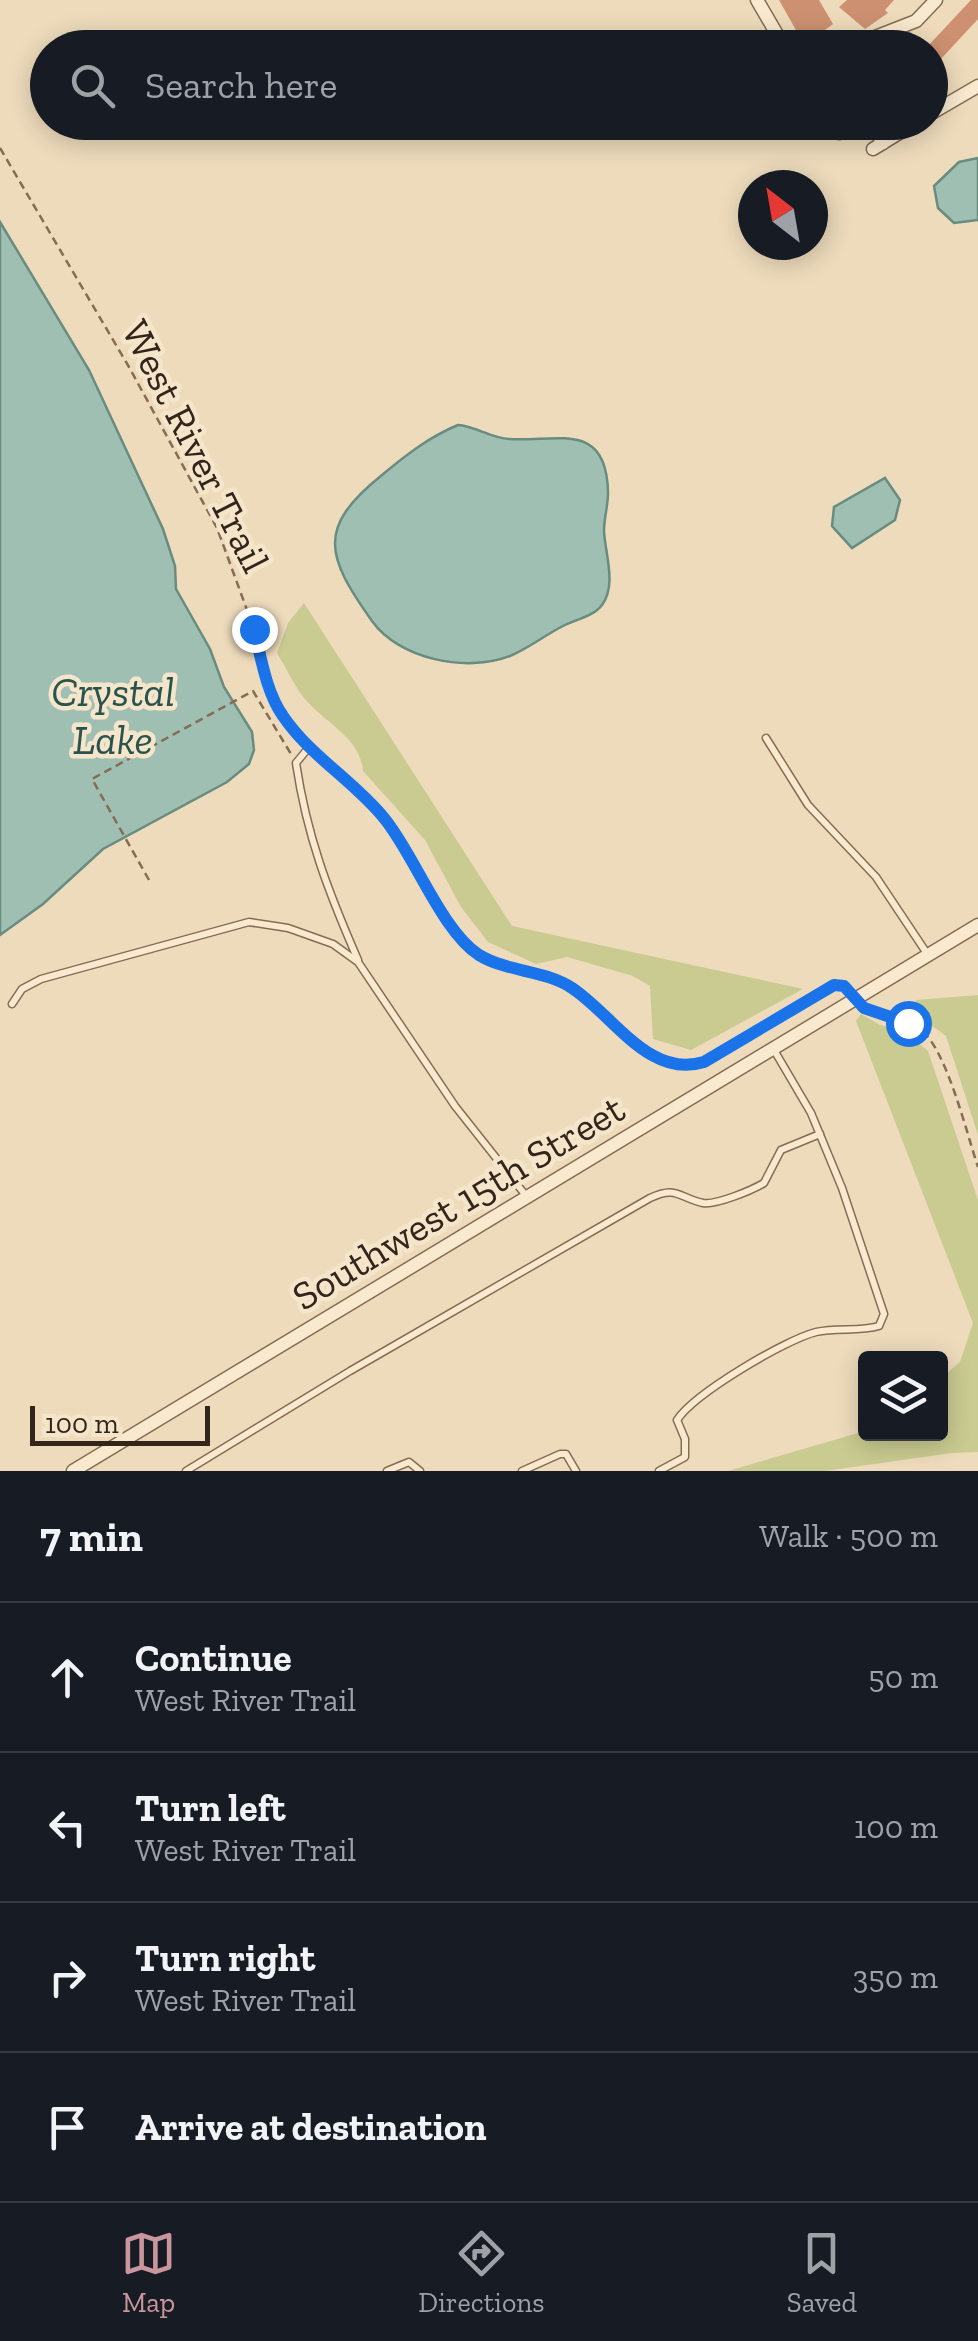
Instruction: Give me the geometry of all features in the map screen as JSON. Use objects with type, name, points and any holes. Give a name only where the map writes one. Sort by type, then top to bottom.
[{"type":"street","points":[[756,0],[774,30]]},
{"type":"street","points":[[893,30],[916,21],[936,0]]},
{"type":"street","points":[[948,104],[978,86]]},
{"type":"street","name":"Southwest 15th Street","points":[[73,1471],[978,925]]},
{"type":"lane","points":[[766,738],[808,805],[876,877],[928,955]]},
{"type":"lane","points":[[310,746],[296,762],[304,819],[323,880],[358,962],[455,1106],[528,1198]]},
{"type":"lane","points":[[12,1004],[22,989],[41,979],[249,922],[288,928],[333,944],[358,962]]},
{"type":"lane","points":[[659,1471],[685,1458],[685,1439],[677,1420],[683,1411],[735,1374],[812,1333],[870,1329],[882,1322],[883,1307],[842,1188],[790,1072],[774,1050]]},
{"type":"lane","points":[[186,1471],[650,1198],[672,1191],[703,1203],[717,1203],[764,1183],[781,1150],[820,1134]]},
{"type":"lane","points":[[522,1471],[560,1454],[566,1454],[576,1471]]},
{"type":"lane","points":[[387,1471],[409,1462],[420,1471]]},
{"type":"path","name":"West River Trail","points":[[0,148],[129,367],[217,528],[283,716],[384,818],[460,936],[479,954],[571,987],[667,1065],[688,1067],[704,1062],[834,985],[844,986],[864,1008],[908,1023],[932,1042],[942,1059],[978,1167]]},
{"type":"path","points":[[149,880],[92,779],[253,691],[296,762]]},
{"type":"path","points":[[272,722],[283,716]]},
{"type":"green space","points":[[304,603],[512,926],[803,989],[691,1050],[653,1039],[650,986],[633,976],[567,957],[536,964],[488,942],[461,907],[425,840],[363,771],[347,738],[301,694],[277,653],[288,623]]},
{"type":"green space","points":[[978,995],[978,1135],[946,1036],[914,1013],[916,1000]]},
{"type":"green space","points":[[861,1014],[880,1025],[901,1029],[928,1051],[978,1200],[978,1452],[825,1471],[728,1471],[858,1433],[858,1441],[948,1441],[948,1372],[960,1362],[973,1323],[856,1021]]},
{"type":"water","points":[[978,158],[978,220],[954,223],[938,208],[934,186],[959,162]]},
{"type":"water","name":"Crystal Lake","points":[[0,222],[89,370],[163,529],[175,566],[176,589],[210,649],[224,687],[252,732],[254,750],[249,764],[227,782],[103,849],[43,904],[0,935]]},
{"type":"water","points":[[458,425],[502,438],[576,440],[599,454],[605,470],[608,493],[604,531],[609,588],[602,605],[524,649],[493,661],[435,659],[399,645],[384,634],[345,578],[335,544],[346,511],[361,494],[418,447]]},
{"type":"water","points":[[885,478],[900,500],[895,520],[852,548],[832,526],[834,507]]},
{"type":"building","points":[[779,0],[819,0],[833,24],[825,30],[796,30]]},
{"type":"building","points":[[847,0],[894,0],[885,10],[888,13],[865,29],[839,7]]},
{"type":"building","points":[[971,0],[978,0],[978,19],[948,51],[948,30],[943,30]]},
{"type":"route","points":[[254,629],[280,712],[295,732],[384,818],[460,936],[479,954],[571,987],[667,1065],[688,1067],[704,1062],[834,985],[844,986],[864,1008],[908,1023]]}]
